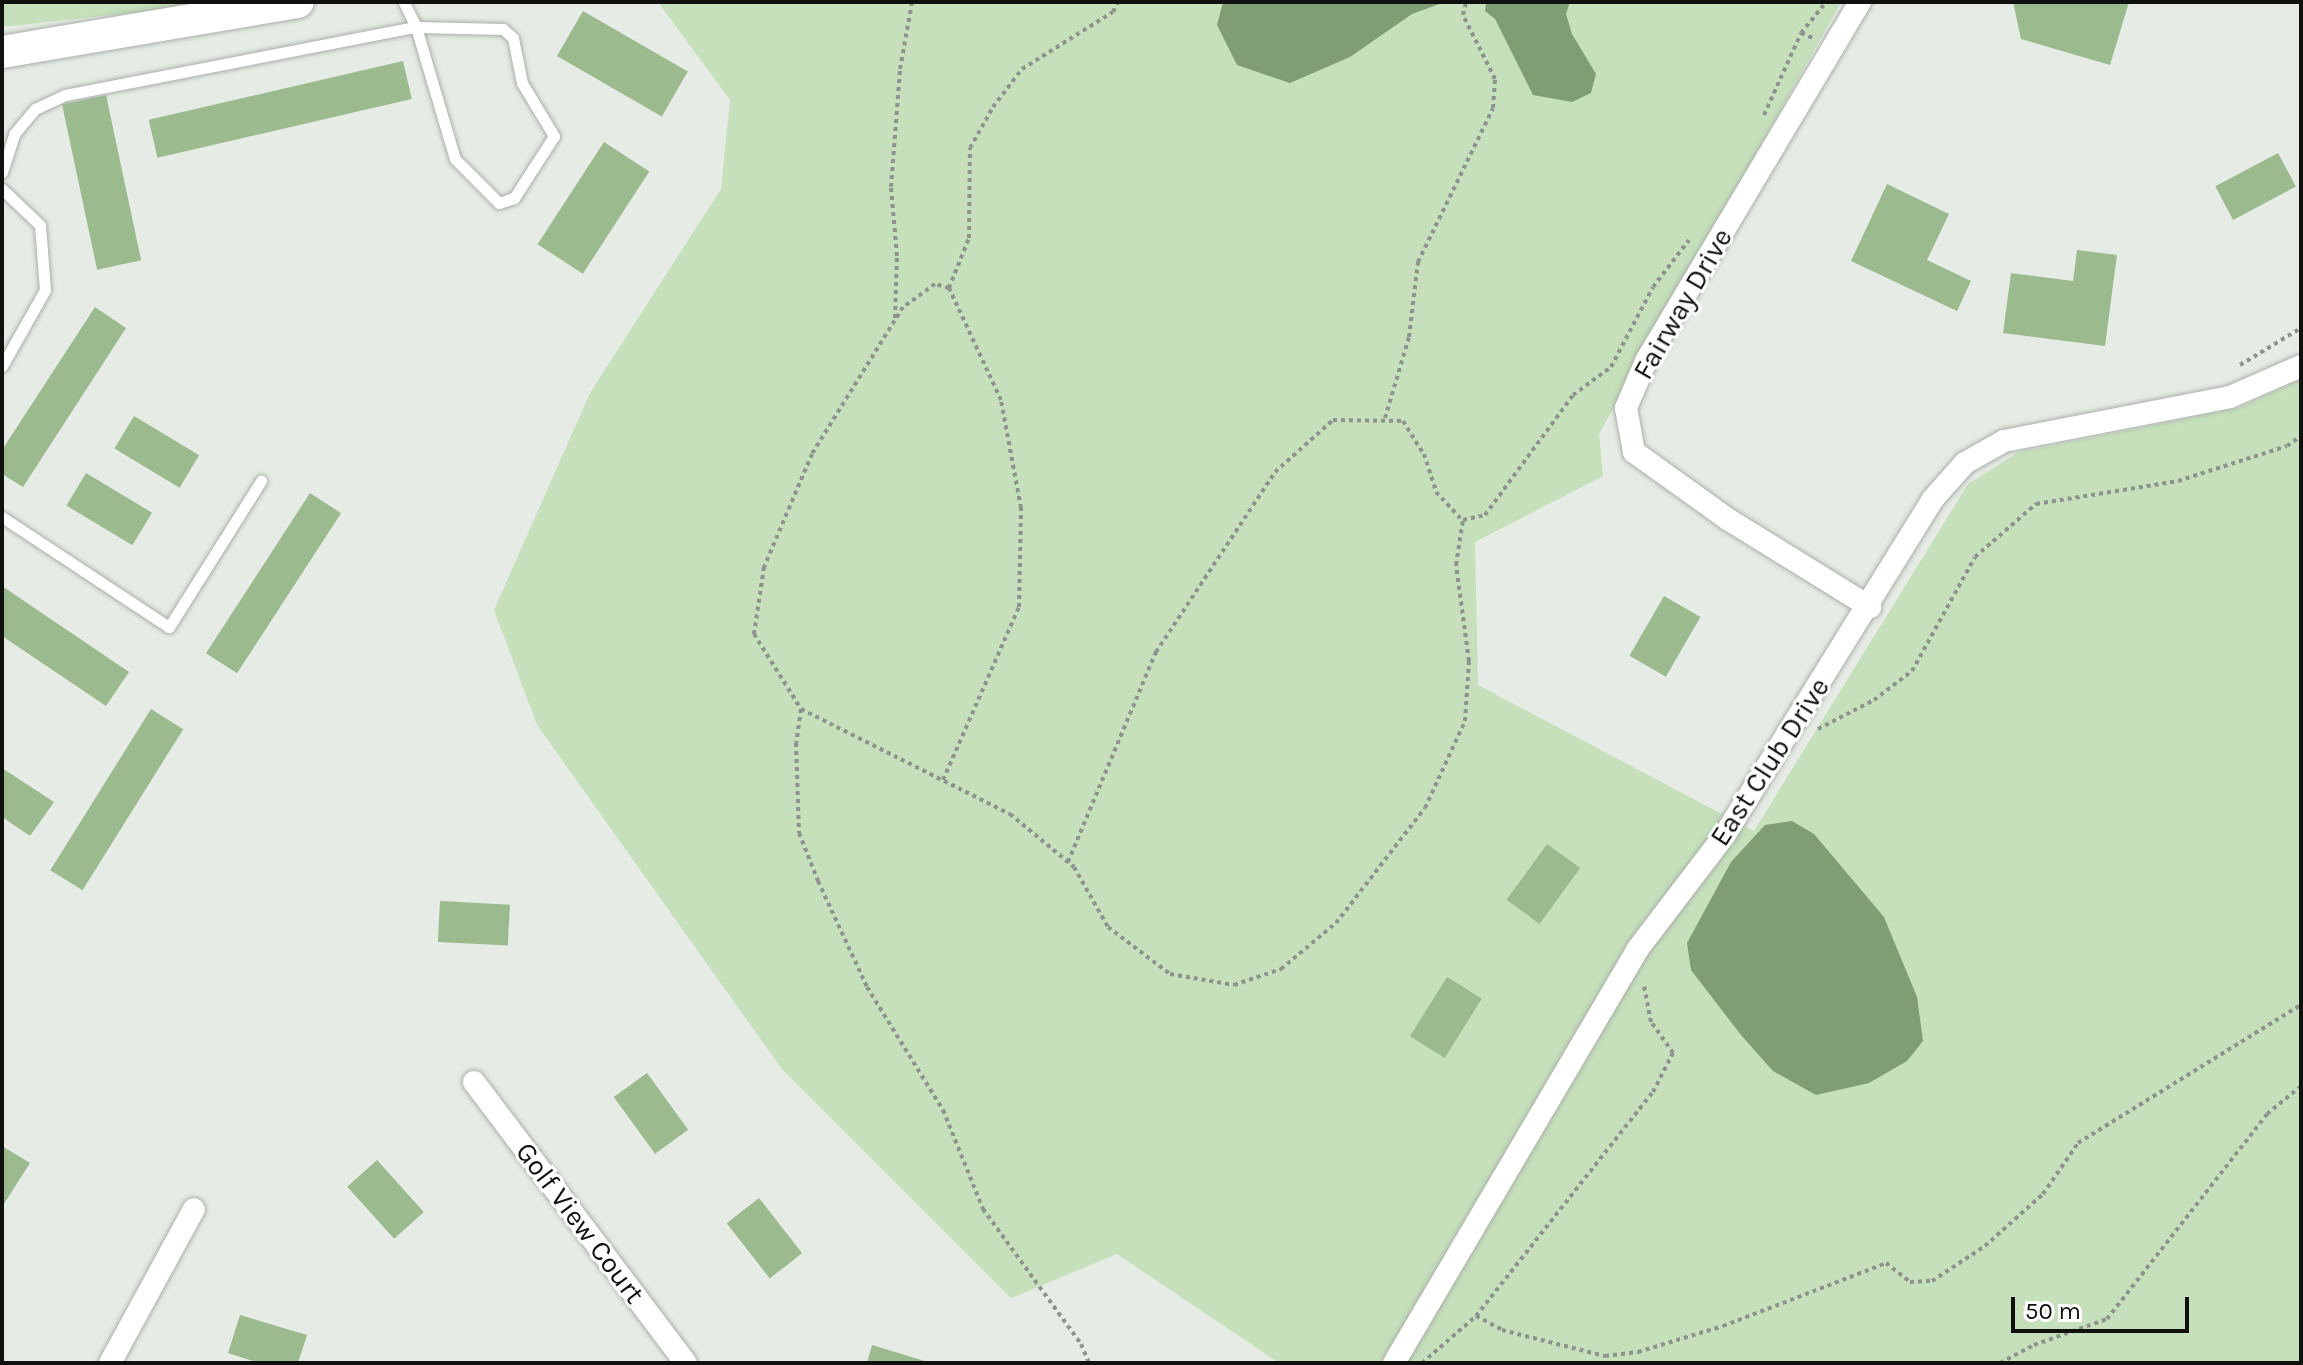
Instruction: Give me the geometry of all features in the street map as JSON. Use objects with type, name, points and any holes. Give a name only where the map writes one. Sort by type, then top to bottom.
[{"type":"street","points":[[2,52],[298,2]]},
{"type":"street","name":"Fairway Drive","points":[[1860,2],[1646,361],[1626,408],[1634,452],[1729,520],[1870,607]]},
{"type":"street","name":"East Club Drive","points":[[1394,1363],[1637,950],[1724,836],[1870,607],[1932,500],[1965,463],[2004,441],[2066,426],[2230,397],[2301,366]]},
{"type":"street","name":"Golf View Court","points":[[474,1082],[686,1363]]},
{"type":"street","points":[[110,1363],[194,1209]]},
{"type":"lane","points":[[2,172],[14,134],[35,109],[65,95],[153,82],[416,27],[503,29],[513,38],[522,83],[554,136],[514,198],[499,203],[455,159],[416,27],[404,2]]},
{"type":"lane","points":[[2,189],[40,225],[45,290],[2,366]]},
{"type":"lane","points":[[2,517],[169,627],[261,481]]},
{"type":"path","points":[[895,320],[897,256],[891,187],[900,69],[912,2]]},
{"type":"path","points":[[943,780],[1019,607],[1021,508],[1001,400],[949,288],[969,238],[970,148],[993,107],[1022,69],[1113,12],[1118,2]]},
{"type":"path","points":[[1385,418],[1409,337],[1418,262],[1493,108],[1495,79],[1463,15],[1466,2]]},
{"type":"path","points":[[1763,118],[1801,33],[1826,2]]},
{"type":"path","points":[[1801,33],[1833,48]]},
{"type":"path","points":[[1463,520],[1485,515],[1573,395],[1611,367],[1653,287],[1690,237]]},
{"type":"path","points":[[949,288],[935,284],[903,307],[812,454],[764,567],[754,634],[801,709],[1010,814],[1068,862],[1108,927],[1170,974],[1234,985],[1281,969],[1336,923],[1425,808],[1465,721],[1469,661],[1456,565],[1463,520]]},
{"type":"path","points":[[2240,365],[2301,328]]},
{"type":"path","points":[[1068,862],[1156,652],[1275,472],[1333,420],[1385,418],[1403,421],[1424,454],[1436,492],[1463,520]]},
{"type":"path","points":[[1780,748],[1874,700],[1912,671],[1933,625],[1975,557],[2036,504],[2178,481],[2287,446],[2301,436]]},
{"type":"path","points":[[801,709],[796,743],[799,833],[818,881],[867,987],[943,1110],[983,1209],[1081,1344],[1089,1363]]},
{"type":"path","points":[[1422,1363],[1476,1316],[1653,1092],[1673,1053],[1651,1022],[1637,950]]},
{"type":"path","points":[[1476,1316],[1502,1330],[1605,1356],[1638,1352],[1723,1326],[1886,1263],[1910,1282],[1932,1281],[1985,1246],[2043,1194],[2078,1143],[2301,1005]]},
{"type":"path","points":[[2000,1363],[2034,1345],[2107,1319],[2267,1114],[2301,1086]]},
{"type":"shaded area","points":[[2,2],[230,2],[2,27]]},
{"type":"shaded area","points":[[658,2],[1841,2],[1599,434],[1603,476],[1475,542],[1478,685],[1754,831],[1968,484],[2019,452],[2239,408],[2301,379],[2301,1363],[1279,1363],[1117,1254],[1011,1298],[782,1069],[537,725],[494,610],[590,393],[721,189],[730,100]]},
{"type":"shaded area","points":[[1223,2],[1445,2],[1412,14],[1350,57],[1290,83],[1237,65],[1217,25]]},
{"type":"shaded area","points":[[1486,2],[1570,2],[1566,14],[1572,34],[1596,74],[1591,93],[1572,102],[1533,95],[1495,19],[1485,11]]},
{"type":"shaded area","points":[[1792,821],[1814,834],[1884,917],[1917,997],[1923,1041],[1907,1061],[1869,1083],[1816,1095],[1773,1071],[1741,1035],[1691,970],[1687,943],[1731,862],[1765,825]]},
{"type":"building","points":[[2013,2],[2129,2],[2110,65],[2021,39]]},
{"type":"building","points":[[583,11],[688,72],[662,117],[557,56]]},
{"type":"building","points":[[403,61],[412,99],[157,158],[149,120]]},
{"type":"building","points":[[106,95],[141,260],[97,270],[62,104]]},
{"type":"building","points":[[604,142],[649,171],[583,274],[538,244]]},
{"type":"building","points":[[2278,153],[2296,187],[2233,220],[2215,186]]},
{"type":"building","points":[[1887,184],[1949,214],[1927,260],[1971,281],[1957,311],[1851,261]]},
{"type":"building","points":[[2077,250],[2117,255],[2105,346],[2003,333],[2011,273],[2073,281]]},
{"type":"building","points":[[95,307],[126,328],[23,487],[2,474],[2,450]]},
{"type":"building","points":[[134,416],[199,455],[180,488],[114,449]]},
{"type":"building","points":[[86,473],[152,513],[132,545],[66,506]]},
{"type":"building","points":[[310,493],[341,513],[237,673],[206,653]]},
{"type":"building","points":[[2,586],[129,672],[106,706],[2,636]]},
{"type":"building","points":[[1664,596],[1700,617],[1666,677],[1630,656]]},
{"type":"building","points":[[151,709],[183,729],[83,890],[50,870]]},
{"type":"building","points":[[2,768],[54,802],[30,836],[2,817]]},
{"type":"building","points":[[1547,844],[1580,868],[1540,924],[1506,900]]},
{"type":"building","points":[[440,901],[510,905],[508,946],[438,942]]},
{"type":"building","points":[[1447,977],[1482,999],[1445,1058],[1410,1036]]},
{"type":"building","points":[[647,1073],[688,1130],[655,1154],[614,1097]]},
{"type":"building","points":[[2,1146],[30,1163],[2,1207]]},
{"type":"building","points":[[377,1160],[424,1212],[394,1239],[347,1187]]},
{"type":"building","points":[[759,1198],[802,1253],[770,1278],[727,1223]]},
{"type":"building","points":[[240,1315],[307,1335],[298,1363],[259,1363],[228,1353]]},
{"type":"building","points":[[872,1345],[928,1362],[928,1363],[867,1363]]}]
